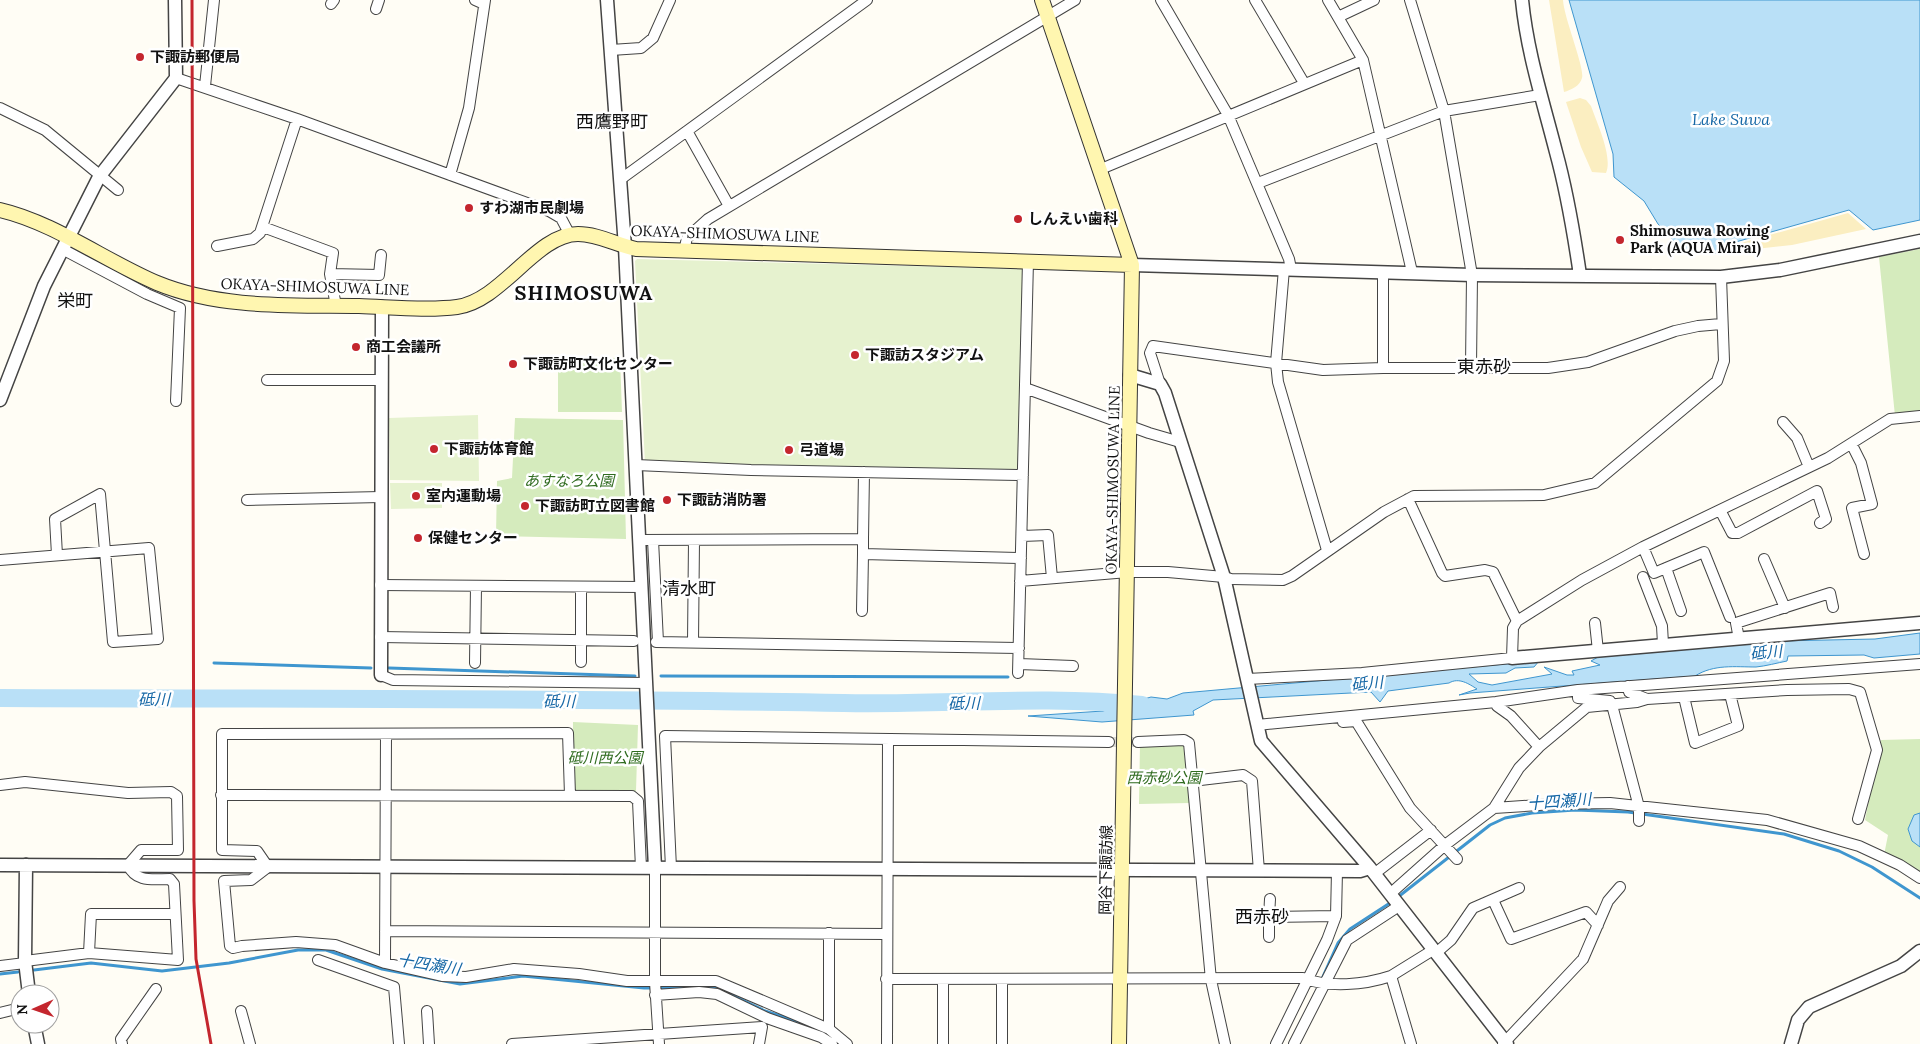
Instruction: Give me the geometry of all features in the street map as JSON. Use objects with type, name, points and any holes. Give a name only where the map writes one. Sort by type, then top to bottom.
[{"type":"main road","name":"OKAYA-SHIMOSUWA LINE","points":[[1042,0],[1132,265],[1126,696]]},
{"type":"main road","name":"OKAYA-SHIMOSUWA LINE","points":[[0,210],[31,220],[66,245],[156,283],[186,294],[220,301],[336,306],[458,307],[484,297],[553,242],[570,234],[597,236],[625,247],[684,251],[1132,265]]},
{"type":"main road","name":"岡谷下諏訪線","points":[[1119,1044],[1126,696]]},
{"type":"street","points":[[0,400],[44,286],[99,177],[176,78],[175,0]]},
{"type":"street","points":[[205,86],[214,0]]},
{"type":"street","points":[[607,0],[621,179],[640,540],[655,868],[655,994],[659,1044]]},
{"type":"street","points":[[611,50],[641,48],[653,38],[670,0]]},
{"type":"street","points":[[621,179],[867,0]]},
{"type":"street","points":[[684,251],[687,238],[708,219],[1075,0]]},
{"type":"street","points":[[1161,0],[1228,115],[1258,183],[1288,269],[1276,363],[1281,391],[1327,550]]},
{"type":"street","points":[[1255,0],[1304,83]]},
{"type":"street","points":[[1328,0],[1363,60],[1412,272]]},
{"type":"street","points":[[1338,17],[1374,0]]},
{"type":"street","points":[[1410,0],[1444,110],[1472,275],[1471,367]]},
{"type":"street","points":[[1522,0],[1530,54],[1556,153],[1572,226],[1580,275]]},
{"type":"street","points":[[450,175],[469,108],[482,1]]},
{"type":"street","points":[[1100,169],[1363,60]]},
{"type":"street","points":[[176,78],[205,86],[549,211],[562,218],[570,234]]},
{"type":"street","points":[[1258,183],[1444,110],[1540,95]]},
{"type":"street","points":[[0,108],[45,130],[99,177],[118,190]]},
{"type":"street","points":[[217,246],[253,239],[263,227],[297,119]]},
{"type":"street","points":[[688,130],[729,206]]},
{"type":"street","points":[[263,227],[333,253],[330,274],[336,306]]},
{"type":"street","points":[[1132,265],[1472,275],[1721,277],[1780,270],[1920,240]]},
{"type":"street","points":[[66,245],[147,294],[180,308],[176,401]]},
{"type":"street","points":[[330,274],[379,276],[381,255]]},
{"type":"street","points":[[1028,261],[1018,668],[1073,666]]},
{"type":"street","points":[[1382,368],[1383,272]]},
{"type":"street","points":[[1020,581],[1128,572],[1168,572],[1231,579],[1283,580],[1384,512],[1408,499],[1421,495],[1544,495],[1595,483],[1717,381],[1724,361],[1721,324],[1721,277]]},
{"type":"street","points":[[382,307],[381,675],[392,680],[647,685]]},
{"type":"street","points":[[1620,887],[1608,901],[1583,959],[1505,1043],[1331,820],[1261,741],[1224,577],[1165,393],[1160,384],[1150,353],[1153,346],[1323,370],[1566,366],[1588,362],[1675,331],[1721,324]]},
{"type":"street","points":[[1130,374],[1160,384]]},
{"type":"street","points":[[267,380],[382,380]]},
{"type":"street","points":[[1025,388],[1158,436],[1180,442]]},
{"type":"street","points":[[1512,658],[1514,628],[1517,621],[1582,580],[1643,547],[1852,445],[1890,419],[1920,416]]},
{"type":"street","points":[[1783,422],[1797,438],[1808,467]]},
{"type":"street","points":[[1852,445],[1863,470],[1872,504],[1852,508],[1864,554]]},
{"type":"street","points":[[636,466],[1023,475]]},
{"type":"street","points":[[862,611],[864,472]]},
{"type":"street","points":[[1720,510],[1732,533],[1738,533],[1818,491],[1826,519],[1820,523]]},
{"type":"street","points":[[0,560],[57,555],[103,552],[149,548],[158,639],[112,642],[103,552],[100,494],[55,520],[57,555]]},
{"type":"street","points":[[247,500],[381,497]]},
{"type":"street","points":[[1408,499],[1442,573],[1445,576],[1485,570],[1493,572],[1517,621]]},
{"type":"street","points":[[1022,536],[1048,535],[1052,578]]},
{"type":"street","points":[[640,540],[863,539]]},
{"type":"street","points":[[654,540],[657,642],[1019,648]]},
{"type":"street","points":[[693,642],[694,540]]},
{"type":"street","points":[[1643,547],[1654,573],[1704,552],[1730,617]]},
{"type":"street","points":[[863,554],[1021,558]]},
{"type":"street","points":[[1764,559],[1785,608]]},
{"type":"street","points":[[1666,568],[1681,612]]},
{"type":"street","points":[[1643,577],[1662,626],[1663,644]]},
{"type":"street","points":[[380,586],[642,587]]},
{"type":"street","points":[[475,663],[477,637],[476,586]]},
{"type":"street","points":[[581,587],[581,662]]},
{"type":"street","points":[[1739,639],[1736,623],[1830,593],[1833,607]]},
{"type":"street","points":[[1595,623],[1598,650]]},
{"type":"street","points":[[1248,683],[1663,644],[1920,623]]},
{"type":"street","points":[[380,637],[477,637],[634,641]]},
{"type":"street","points":[[1256,721],[1328,717],[1496,702],[1578,690],[1920,664]]},
{"type":"street","points":[[1628,686],[1629,692],[1647,699]]},
{"type":"street","points":[[1294,1044],[1322,984],[1347,940],[1394,900],[1445,846],[1494,808],[1519,768],[1540,747],[1587,707],[1647,699],[1787,690],[1849,689],[1860,692],[1877,750],[1858,819]]},
{"type":"street","points":[[1578,690],[1578,698],[1610,701],[1612,705],[1639,814]]},
{"type":"street","points":[[1684,697],[1695,743],[1738,726],[1730,694]]},
{"type":"street","points":[[1496,702],[1497,706],[1511,716],[1540,747]]},
{"type":"street","points":[[1328,717],[1329,723],[1356,721],[1410,808],[1456,858]]},
{"type":"street","points":[[268,867],[258,851],[222,850],[222,734],[568,733],[570,796]]},
{"type":"street","points":[[385,963],[386,734]]},
{"type":"street","points":[[671,868],[665,736],[1109,742]]},
{"type":"street","points":[[887,1044],[888,739]]},
{"type":"street","points":[[1138,742],[1184,740],[1188,743],[1211,980],[1225,1044]]},
{"type":"street","points":[[1192,781],[1243,776],[1252,781],[1259,871]]},
{"type":"street","points":[[0,785],[25,782],[128,793],[171,792],[177,796],[178,850],[141,850],[128,864]]},
{"type":"street","points":[[221,795],[632,796],[638,801],[641,868]]},
{"type":"street","points":[[1494,808],[1582,804],[1639,814],[1767,820],[1859,846],[1900,865],[1920,878]]},
{"type":"street","points":[[0,865],[128,864],[268,867],[1372,871],[1431,830]]},
{"type":"street","points":[[0,966],[89,953],[178,960],[174,914],[174,884],[170,880],[141,879],[132,872],[128,864]]},
{"type":"street","points":[[26,865],[25,962],[27,984]]},
{"type":"street","points":[[268,867],[251,880],[224,881],[230,946],[233,948],[314,942],[335,945],[385,963],[442,976],[466,977],[514,969],[655,982],[716,982],[829,1029],[847,1044],[854,1044]]},
{"type":"street","points":[[1276,1044],[1309,979],[1336,916],[1337,871]]},
{"type":"street","points":[[886,979],[1309,979],[1322,984],[1373,982],[1391,976],[1435,952],[1451,940],[1473,908],[1519,888]]},
{"type":"street","points":[[1269,937],[1270,899]]},
{"type":"street","points":[[1493,900],[1511,939],[1586,912],[1598,925]]},
{"type":"street","points":[[89,953],[91,914],[174,914]]},
{"type":"street","points":[[1269,917],[1336,916]]},
{"type":"street","points":[[385,931],[886,934]]},
{"type":"street","points":[[829,933],[829,1029]]},
{"type":"street","points":[[1791,1044],[1798,1020],[1809,1008],[1901,966],[1920,951]]},
{"type":"street","points":[[318,960],[394,987],[399,1044]]},
{"type":"street","points":[[1391,976],[1412,1044]]},
{"type":"street","points":[[943,980],[943,1044]]},
{"type":"street","points":[[1002,980],[1002,1044]]},
{"type":"street","points":[[122,1044],[121,1039],[156,989]]},
{"type":"street","points":[[655,994],[699,992],[716,994],[767,1018],[821,1037],[832,1044]]},
{"type":"street","points":[[241,1011],[250,1044]]},
{"type":"street","points":[[427,1011],[429,1044]]},
{"type":"street","points":[[512,1044],[762,1027],[759,1044]]},
{"type":"green space","points":[[1920,249],[1920,413],[1895,416],[1879,257]]},
{"type":"green space","points":[[637,259],[1024,269],[1020,471],[645,464],[635,261]]},
{"type":"green space","points":[[558,357],[620,358],[622,412],[558,412]]},
{"type":"green space","name":"下諏訪体育館","points":[[478,415],[479,481],[390,480],[389,418]]},
{"type":"green space","name":"あすなろ公園","points":[[515,418],[623,420],[626,539],[496,536],[497,481],[512,478]]},
{"type":"green space","name":"室内運動場","points":[[390,483],[442,483],[442,508],[391,509]]},
{"type":"green space","name":"砥川西公園","points":[[573,722],[638,725],[636,791],[573,790]]},
{"type":"green space","points":[[1920,739],[1920,877],[1884,855],[1888,835],[1865,820],[1881,740]]},
{"type":"green space","name":"西赤砂公園","points":[[1183,743],[1190,803],[1139,804],[1140,744]]},
{"type":"sand","points":[[1549,0],[1563,0],[1582,73],[1579,83],[1572,89],[1564,92]]},
{"type":"sand","points":[[1580,98],[1586,100],[1591,106],[1600,130],[1606,149],[1608,166],[1606,173],[1592,172],[1581,147],[1566,102]]},
{"type":"sand","points":[[1848,213],[1866,229],[1792,245],[1729,252],[1727,247]]},
{"type":"water","name":"Lake Suwa","points":[[1569,0],[1920,0],[1920,220],[1873,230],[1849,210],[1725,245],[1725,254],[1683,251],[1658,224],[1644,201],[1614,177],[1613,154]]},
{"type":"water","points":[[1920,633],[1920,654],[1874,658],[1864,655],[1788,656],[1787,661],[1756,667],[1717,668],[1695,676],[1459,695],[1477,689],[1464,682],[1453,681],[1388,691],[1380,702],[1371,692],[1213,700],[1193,711],[1194,715],[1102,722],[1028,716],[1103,711],[1151,697],[1167,699],[1183,693],[1539,661],[1534,667],[1515,668],[1506,673],[1469,674],[1478,682],[1492,685],[1552,674],[1544,667],[1567,675],[1574,675],[1572,671],[1600,665],[1591,661],[1598,657],[1779,641],[1875,639]]},
{"type":"water","points":[[1920,813],[1920,847],[1912,841],[1908,829],[1914,815]]},
{"type":"waterway","points":[[214,663],[371,668]]},
{"type":"waterway","points":[[389,668],[635,676]]},
{"type":"waterway","points":[[661,676],[1008,677]]},
{"type":"waterway","name":"砥川","points":[[0,698],[527,699],[881,703],[1030,700],[1142,705]]},
{"type":"waterway","name":"十四瀬川","points":[[1398,897],[1490,825],[1505,818],[1532,813],[1575,810],[1628,812],[1784,834],[1839,851],[1872,867],[1920,898]]},
{"type":"waterway","name":"十四瀬川","points":[[1321,981],[1338,943],[1350,929],[1393,901]]},
{"type":"waterway","name":"十四瀬川","points":[[34,970],[91,963],[162,971],[229,963],[298,950],[326,950],[382,969],[460,984],[523,976],[644,988],[717,988],[765,1011],[803,1023]]},
{"type":"waterway","name":"十四瀬川","points":[[0,974],[18,972]]},
{"type":"tunnel","points":[[1109,742],[1138,742]]},
{"type":"railway","points":[[192,0],[194,901],[196,959],[211,1044]]},
{"type":"place","name":"下諏訪郵便局","points":[[140,57]]},
{"type":"place","name":"すわ湖市民劇場","points":[[469,208]]},
{"type":"place","name":"しんえい歯科","points":[[1018,219]]},
{"type":"place","name":"Shimosuwa Rowing Park (AQUA Mirai)","points":[[1620,240]]},
{"type":"place","name":"商工会議所","points":[[356,347]]},
{"type":"place","name":"下諏訪スタジアム","points":[[855,355]]},
{"type":"place","name":"下諏訪町文化センター","points":[[513,364]]},
{"type":"place","name":"下諏訪体育館","points":[[434,449]]},
{"type":"place","name":"弓道場","points":[[789,450]]},
{"type":"place","name":"室内運動場","points":[[416,496]]},
{"type":"place","name":"下諏訪消防署","points":[[667,500]]},
{"type":"place","name":"下諏訪町立図書館","points":[[525,506]]},
{"type":"place","name":"保健センター","points":[[418,538]]},
{"type":"district","name":"西鷹野町","points":[[612,122]]},
{"type":"district","name":"SHIMOSUWA","points":[[584,293]]},
{"type":"district","name":"栄町","points":[[75,301]]},
{"type":"district","name":"東赤砂","points":[[1484,367]]},
{"type":"district","name":"清水町","points":[[689,589]]},
{"type":"district","name":"西赤砂","points":[[1262,917]]}]
